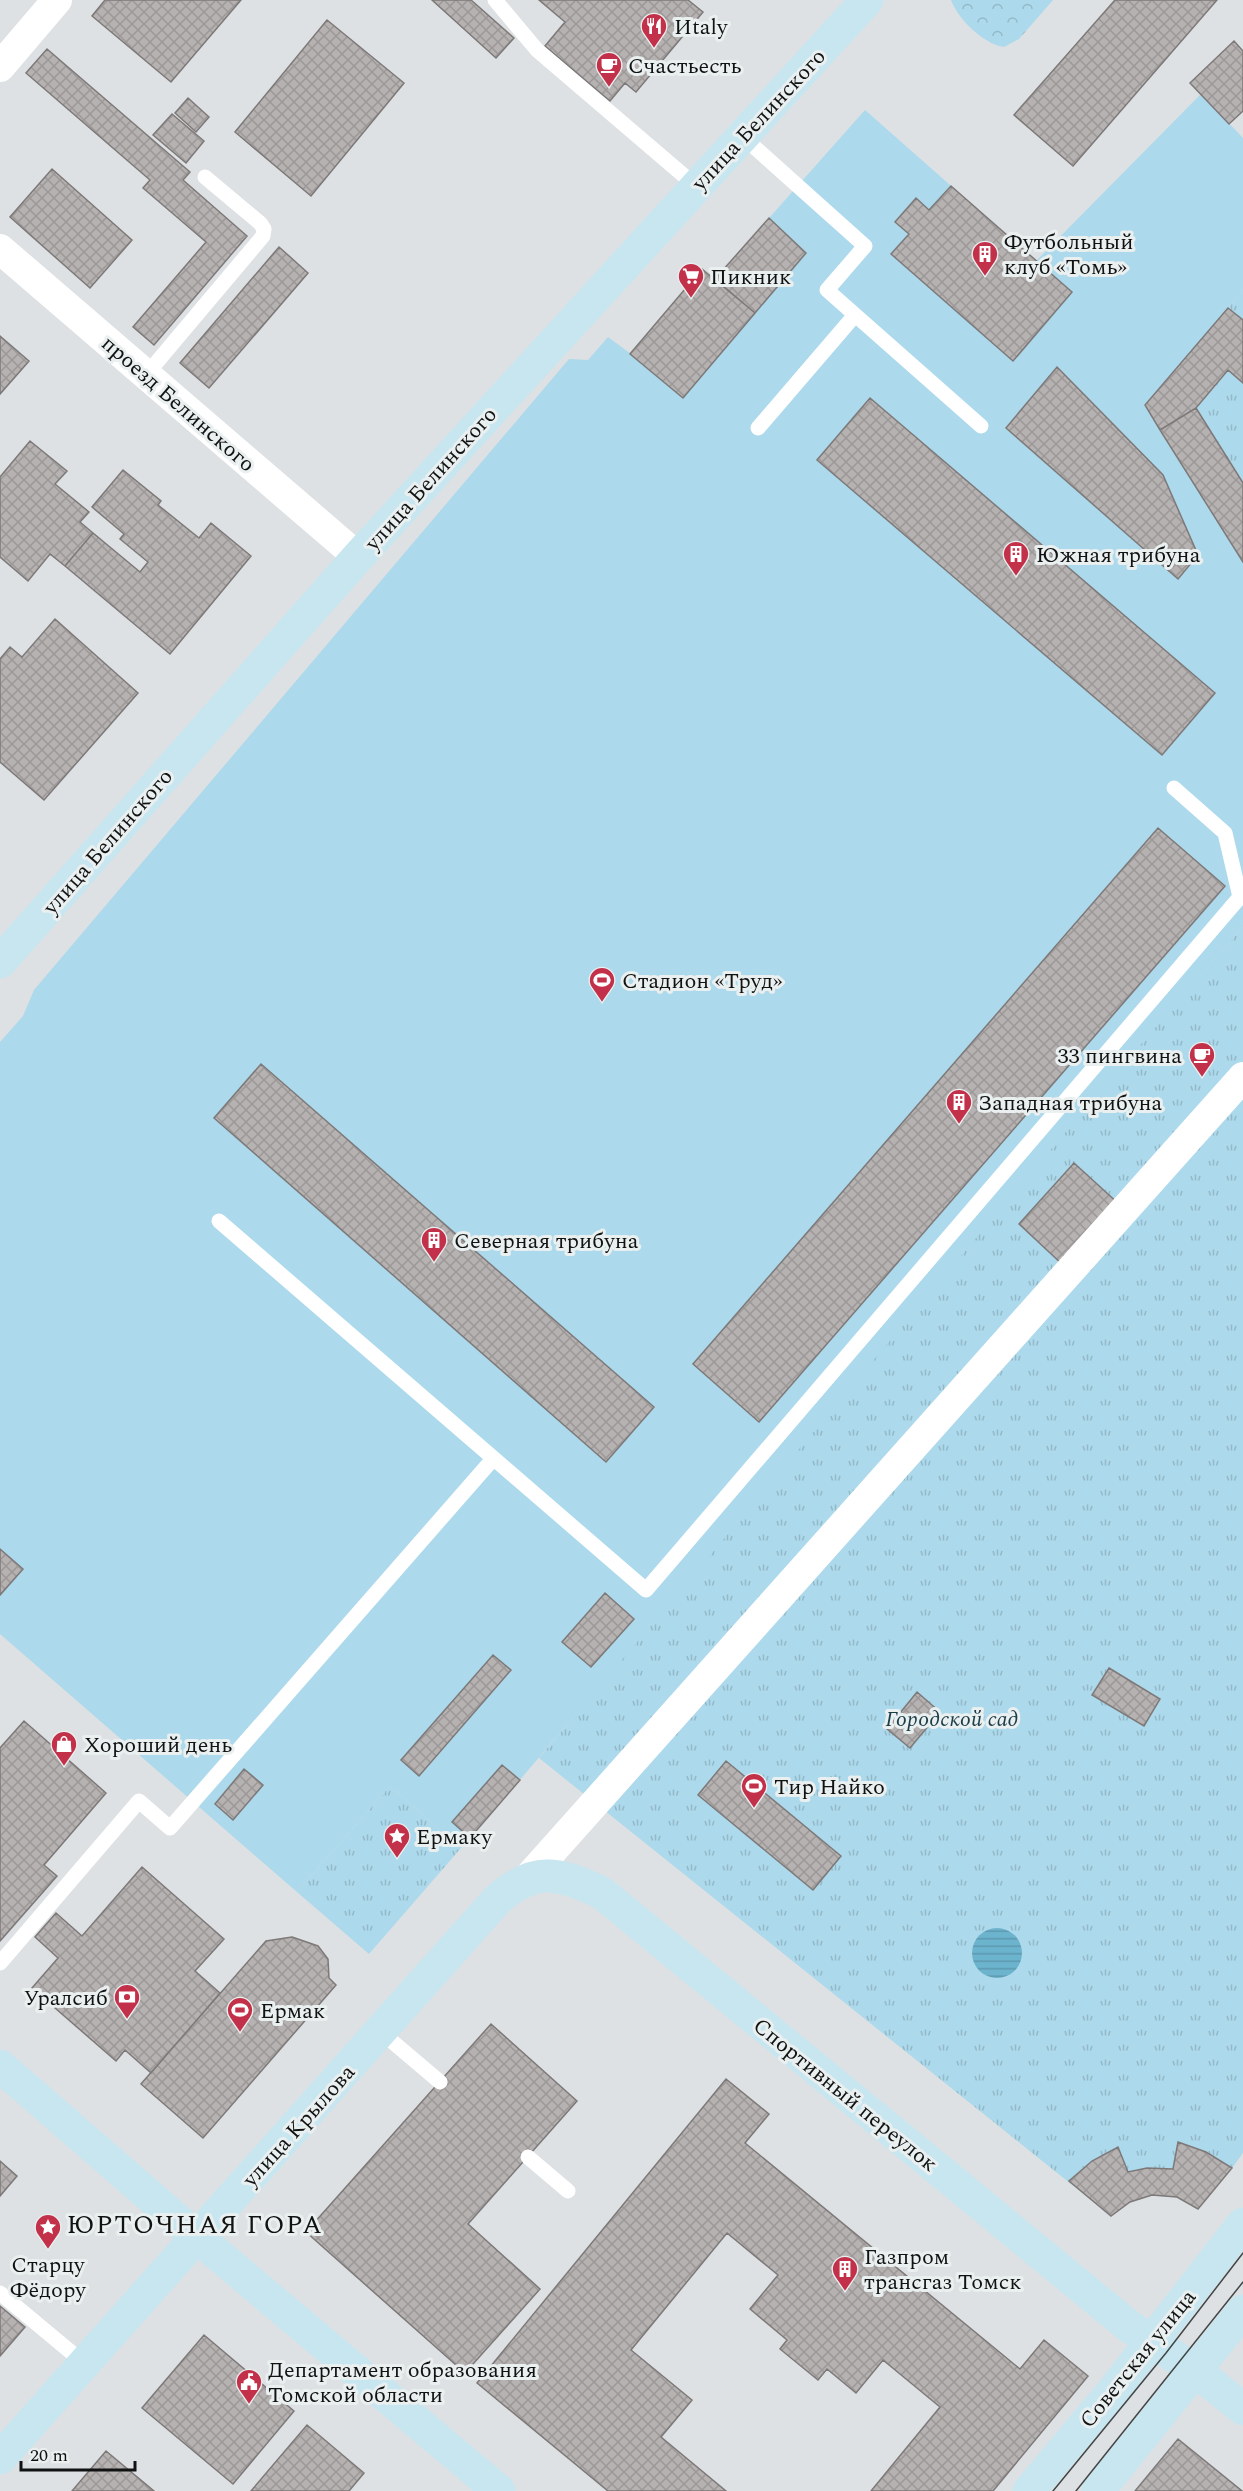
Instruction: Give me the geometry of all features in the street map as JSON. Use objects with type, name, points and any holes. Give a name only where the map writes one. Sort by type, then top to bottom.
[{"type":"street","points":[[0,68],[57,0]]},
{"type":"street","name":"улица Белинского","points":[[0,962],[358,557],[867,0]]},
{"type":"street","name":"проезд Белинского","points":[[0,249],[358,557]]},
{"type":"street","points":[[528,1878],[1243,1077]]},
{"type":"street","name":"Спортивный переулок","points":[[528,1878],[550,1875],[574,1879],[602,1893],[1151,2343],[1196,2371],[1243,2409]]},
{"type":"street","name":"улица Крылова","points":[[0,2458],[496,1901],[512,1886],[528,1878]]},
{"type":"street","points":[[0,2066],[197,2237],[500,2491]]},
{"type":"street","name":"Советская улица","points":[[1029,2491],[1151,2343],[1243,2224]]},
{"type":"street","points":[[1098,2491],[1243,2311]]},
{"type":"lane","points":[[495,0],[537,50],[696,186]]},
{"type":"lane","points":[[741,136],[866,246],[827,290],[981,426]]},
{"type":"lane","points":[[146,375],[263,236],[264,229],[260,223],[206,177]]},
{"type":"lane","points":[[758,428],[855,315]]},
{"type":"lane","points":[[219,1221],[646,1590],[1240,897],[1225,833],[1174,788]]},
{"type":"lane","points":[[0,1963],[139,1801],[170,1828],[493,1459]]},
{"type":"lane","points":[[381,2032],[440,2082]]},
{"type":"lane","points":[[528,2157],[568,2191]]},
{"type":"lane","points":[[0,2293],[84,2363]]},
{"type":"green space","points":[[951,0],[1053,0],[1019,39],[1004,47],[988,41],[972,29],[959,15]]},
{"type":"green space","name":"Стадион «Труд»","points":[[1201,94],[1243,138],[1243,290],[1145,405],[1243,562],[1243,927],[1046,1156],[461,1848],[390,1786],[297,1892],[0,1634],[0,1042],[23,1016],[34,990],[569,359],[588,360],[608,337],[631,354],[702,269],[715,279],[865,110],[1036,261]]},
{"type":"green space","points":[[1243,290],[1243,562],[1145,405]]},
{"type":"green space","name":"Городской сад","points":[[1243,927],[1243,2153],[1232,2168],[1184,2200],[1164,2196],[1145,2197],[1127,2204],[1111,2216],[539,1758],[1092,1099]]},
{"type":"green space","points":[[390,1786],[461,1848],[369,1954],[297,1892]]},
{"type":"shaded area","points":[[1002,1928],[1015,1935],[1021,1943],[1021,1963],[1015,1971],[1007,1977],[992,1978],[979,1971],[973,1963],[972,1948],[979,1935],[987,1929]]},
{"type":"building","points":[[105,0],[241,0],[171,82],[92,16]]},
{"type":"building","points":[[432,0],[471,0],[514,38],[496,58]]},
{"type":"building","points":[[539,0],[688,0],[703,12],[636,92],[625,83],[610,101],[545,46],[565,22]]},
{"type":"building","points":[[1115,0],[1217,0],[1073,166],[1014,115]]},
{"type":"building","points":[[327,20],[404,83],[311,196],[235,132]]},
{"type":"building","points":[[1234,41],[1243,51],[1243,111],[1229,124],[1190,83]]},
{"type":"building","points":[[47,49],[190,172],[183,180],[247,236],[154,345],[133,327],[206,242],[143,188],[150,180],[26,73]]},
{"type":"building","points":[[188,98],[209,117],[196,132],[175,113]]},
{"type":"building","points":[[172,114],[204,141],[186,163],[153,135]]},
{"type":"building","points":[[52,169],[132,240],[90,288],[10,217]]},
{"type":"building","name":"Футбольный клуб «Томь»","points":[[951,186],[1072,292],[1013,361],[891,254],[909,234],[895,222],[916,198],[929,210]]},
{"type":"building","points":[[769,218],[806,253],[755,313],[715,279]]},
{"type":"building","points":[[279,247],[308,273],[209,388],[180,363]]},
{"type":"building","points":[[702,269],[755,313],[683,398],[630,354]]},
{"type":"building","points":[[1228,308],[1243,320],[1243,383],[1228,370],[1196,408],[1160,430],[1145,405]]},
{"type":"building","points":[[0,336],[29,361],[0,394]]},
{"type":"building","points":[[1057,367],[1163,475],[1198,555],[1178,579],[1006,428]]},
{"type":"building","name":"Южная трибуна","points":[[870,398],[1215,693],[1162,755],[817,460]]},
{"type":"building","points":[[1196,408],[1243,483],[1243,562],[1160,430]]},
{"type":"building","points":[[30,441],[67,471],[55,484],[89,512],[80,522],[93,533],[65,566],[50,554],[28,581],[0,557],[0,477]]},
{"type":"building","points":[[123,470],[161,501],[158,505],[199,538],[211,523],[251,556],[170,654],[65,566],[93,533],[140,572],[148,562],[120,539],[124,534],[92,507]]},
{"type":"building","points":[[55,619],[138,693],[44,800],[0,762],[0,659],[10,647],[22,657]]},
{"type":"building","name":"Западная трибуна","points":[[1158,828],[1225,886],[759,1422],[693,1364]]},
{"type":"building","name":"Северная трибуна","points":[[261,1064],[654,1407],[606,1462],[214,1118]]},
{"type":"building","points":[[1074,1163],[1120,1205],[1064,1266],[1019,1224]]},
{"type":"building","points":[[0,1549],[23,1569],[0,1595]]},
{"type":"building","points":[[605,1593],[634,1619],[591,1667],[562,1642]]},
{"type":"building","points":[[493,1655],[511,1670],[419,1776],[401,1760]]},
{"type":"building","points":[[1109,1668],[1160,1699],[1144,1726],[1092,1695]]},
{"type":"building","points":[[917,1692],[940,1712],[910,1748],[887,1729]]},
{"type":"building","points":[[24,1721],[106,1793],[44,1865],[57,1876],[0,1941],[0,1748]]},
{"type":"building","points":[[726,1761],[841,1856],[813,1890],[698,1795]]},
{"type":"building","points":[[502,1765],[520,1780],[470,1838],[452,1822]]},
{"type":"building","points":[[244,1769],[263,1785],[233,1820],[215,1804]]},
{"type":"building","points":[[142,1867],[224,1939],[195,1971],[220,1993],[151,2073],[125,2050],[116,2061],[32,1988],[58,1958],[35,1937],[56,1913],[82,1936]]},
{"type":"building","name":"Ермак","points":[[292,1937],[318,1946],[328,1959],[329,1978],[336,1985],[203,2138],[141,2084],[266,1941]]},
{"type":"building","points":[[491,2024],[577,2101],[468,2224],[540,2289],[465,2373],[306,2232]]},
{"type":"building","name":"Газпром трансгаз Томск","points":[[726,2079],[769,2114],[745,2143],[1020,2369],[1044,2340],[1088,2376],[993,2491],[871,2491],[940,2407],[883,2360],[856,2393],[827,2369],[818,2380],[780,2349],[787,2340],[750,2309],[778,2275],[727,2233],[631,2350],[692,2400],[661,2437],[726,2491],[608,2491],[477,2383]]},
{"type":"building","points":[[1178,2142],[1206,2152],[1232,2168],[1198,2209],[1177,2197],[1152,2195],[1130,2202],[1111,2216],[1069,2181],[1092,2161],[1118,2147],[1128,2172],[1147,2168],[1173,2169]]},
{"type":"building","points":[[0,2161],[17,2176],[0,2196]]},
{"type":"building","points":[[0,2306],[25,2327],[0,2356]]},
{"type":"building","points":[[204,2335],[294,2411],[233,2484],[142,2408]]},
{"type":"building","points":[[307,2425],[364,2473],[349,2491],[251,2491]]},
{"type":"building","points":[[1178,2439],[1242,2491],[1135,2491]]},
{"type":"building","points":[[106,2451],[154,2491],[72,2491]]},
{"type":"tram line","points":[[1053,2491],[1166,2353],[1243,2253]]},
{"type":"tram line","points":[[1076,2491],[1243,2282]]},
{"type":"place","name":"Иtaly","points":[[654,49]]},
{"type":"place","name":"Счастьесть","points":[[609,88]]},
{"type":"place","name":"Футбольный клуб «Томь»","points":[[985,277]]},
{"type":"place","name":"Пикник","points":[[691,299]]},
{"type":"place","name":"Южная трибуна","points":[[1016,577]]},
{"type":"place","name":"Стадион «Труд»","points":[[602,1003]]},
{"type":"place","name":"33 пингвина","points":[[1202,1078]]},
{"type":"place","name":"Западная трибуна","points":[[959,1125]]},
{"type":"place","name":"Северная трибуна","points":[[434,1263]]},
{"type":"place","name":"Хороший день","points":[[64,1767]]},
{"type":"place","name":"Тир Найко","points":[[754,1809]]},
{"type":"place","name":"Ермаку","points":[[397,1859]]},
{"type":"place","name":"Уралсиб","points":[[127,2020]]},
{"type":"place","name":"Ермак","points":[[240,2033]]},
{"type":"place","name":"Старцу Фёдору","points":[[48,2250]]},
{"type":"place","name":"Газпром трансгаз Томск","points":[[845,2292]]},
{"type":"place","name":"Департамент образования Томской области","points":[[249,2405]]},
{"type":"district","name":"ЮРТОЧНАЯ ГОРА","points":[[195,2224]]}]
